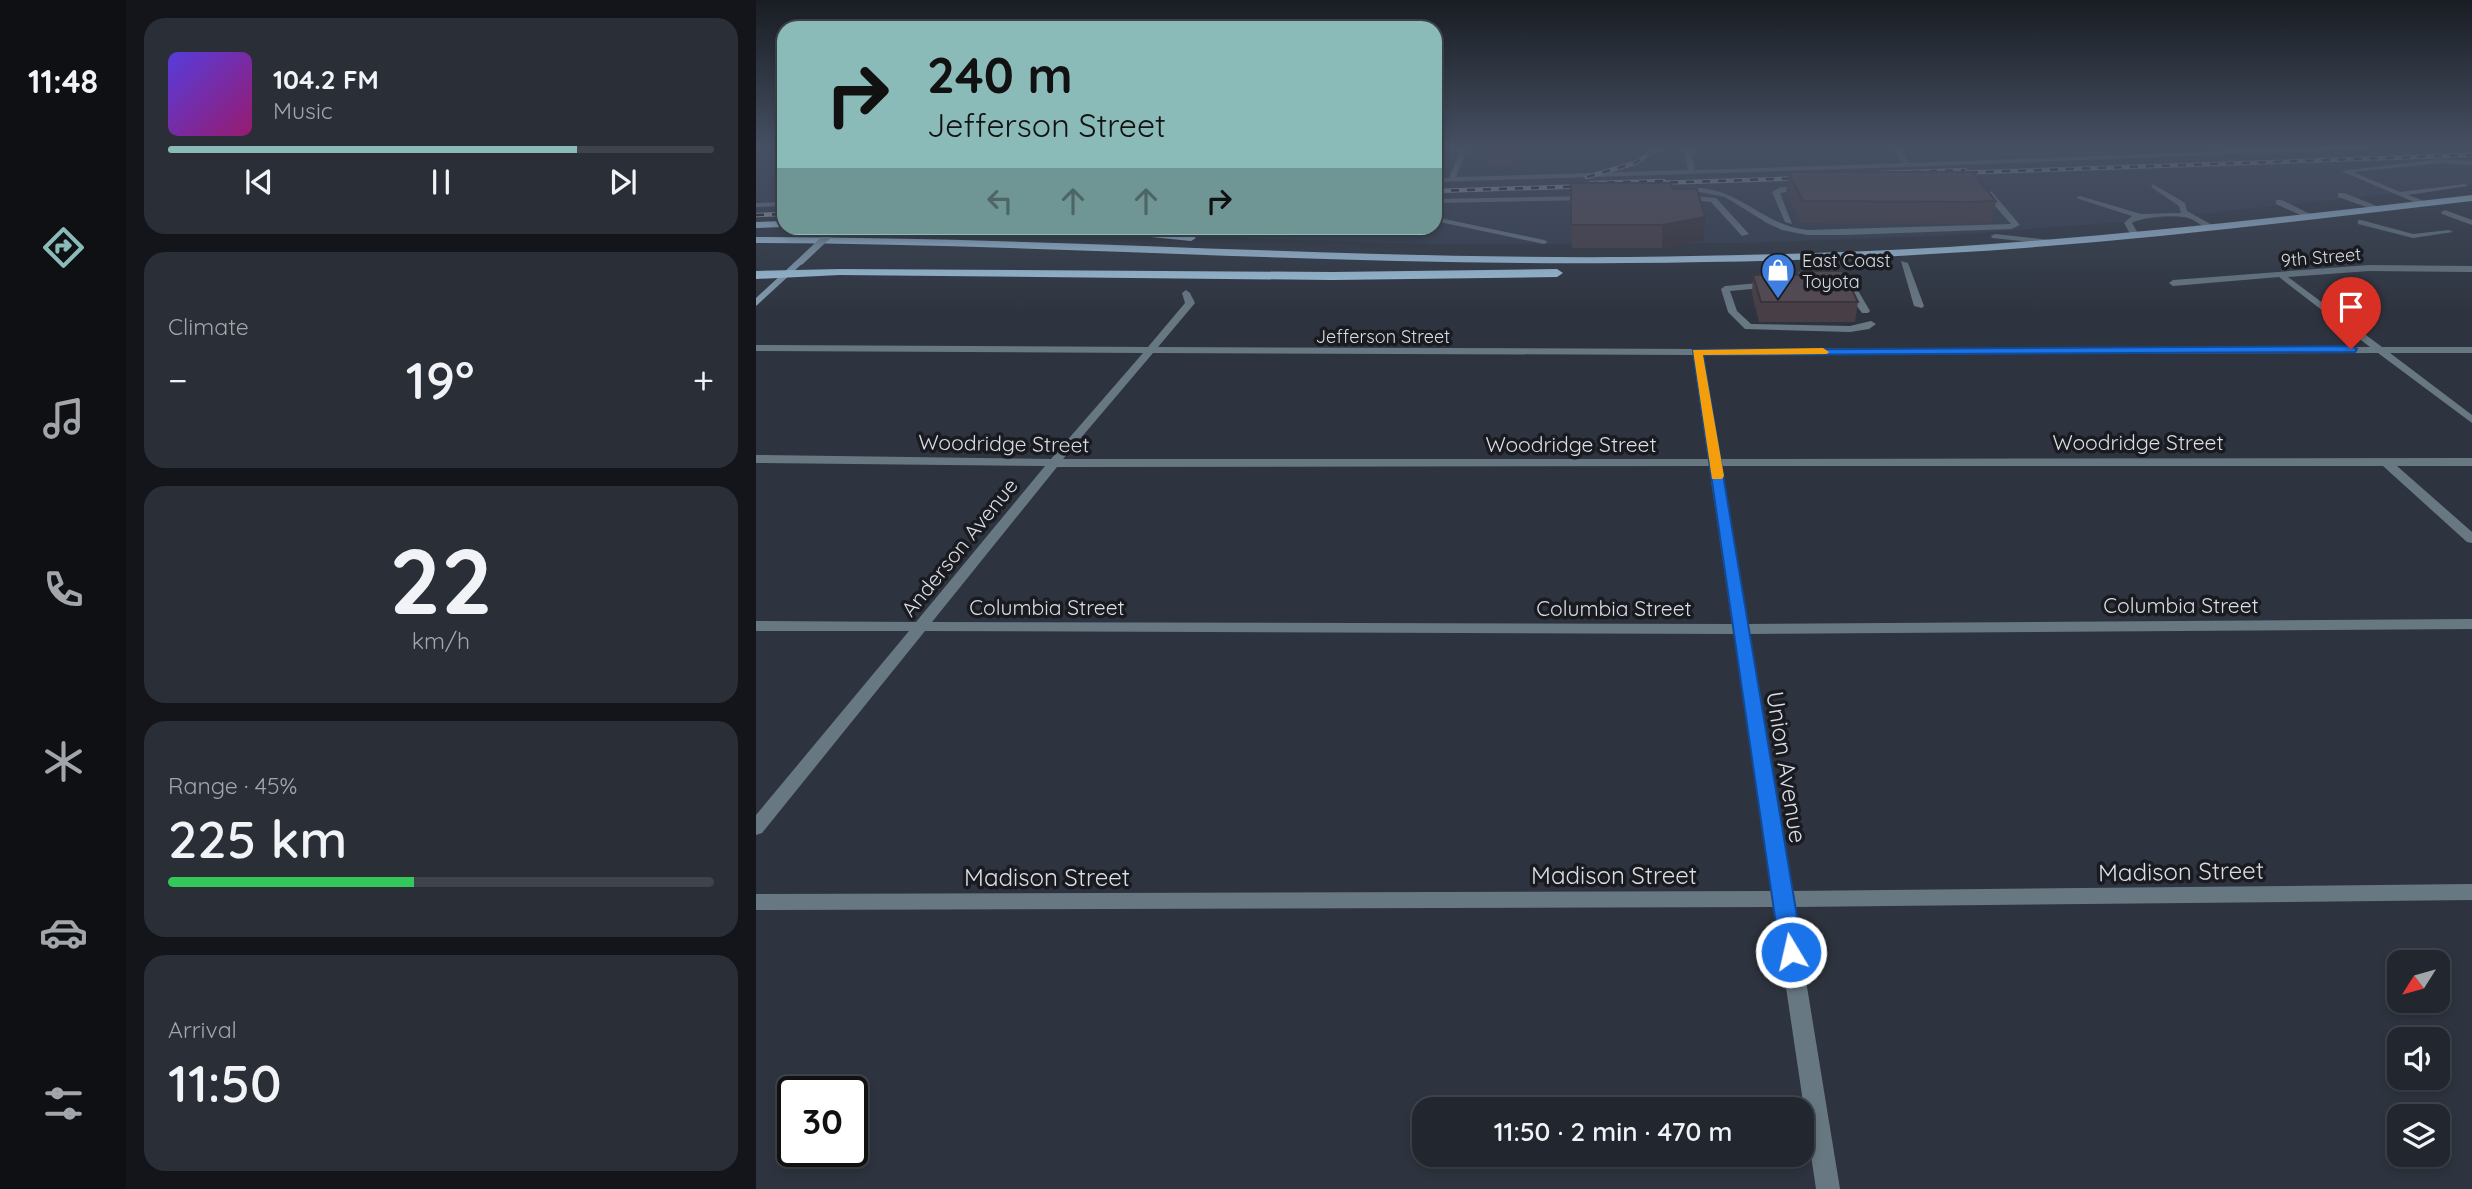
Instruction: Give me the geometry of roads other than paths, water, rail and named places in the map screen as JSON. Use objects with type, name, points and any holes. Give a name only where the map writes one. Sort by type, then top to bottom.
[{"type":"highway","points":[[756,240],[1020,243],[1377,258],[1536,260],[1780,257],[2135,235],[2434,202]]},
{"type":"highway","points":[[756,275],[840,272],[1437,276],[1905,264],[2155,245],[2472,209]]},
{"type":"highway","points":[[756,225],[777,224]]},
{"type":"highway","points":[[1158,235],[1377,258]]},
{"type":"highway","points":[[756,251],[1032,255],[1429,271],[1618,272]]},
{"type":"main road","points":[[756,303],[829,235]]},
{"type":"street","points":[[1715,202],[1745,234]]},
{"type":"street","points":[[1739,202],[1758,216],[1786,228],[1836,233],[1986,236],[2050,242]]},
{"type":"street","points":[[1781,202],[1789,222]]},
{"type":"street","points":[[1836,233],[2015,225],[1996,202]]},
{"type":"street","points":[[2094,202],[2138,216],[2187,215]]},
{"type":"street","points":[[2178,202],[2187,215],[2211,228]]},
{"type":"street","points":[[2280,202],[2310,216]]},
{"type":"street","points":[[2362,202],[2378,208]]},
{"type":"street","points":[[756,205],[777,204]]},
{"type":"street","points":[[2445,212],[2468,229]]},
{"type":"street","points":[[2135,235],[2128,223],[2138,216]]},
{"type":"street","points":[[1442,220],[1544,242]]},
{"type":"street","points":[[2361,222],[2413,236],[2430,231],[2468,229]]},
{"type":"street","points":[[2430,231],[2468,229]]},
{"type":"street","points":[[1905,264],[1919,306]]},
{"type":"street","name":"9th Street","points":[[2174,283],[2369,268],[2472,269]]},
{"type":"street","points":[[2282,276],[2472,420]]},
{"type":"street","points":[[1820,284],[1842,285],[1853,289],[1858,302],[1866,311]]},
{"type":"street","points":[[1782,285],[1724,289],[1733,312],[1748,327],[1850,329],[1871,324]]},
{"type":"street","name":"Anderson Avenue","points":[[756,828],[1054,463],[1190,303],[1186,293]]},
{"type":"street","name":"Jefferson Street","points":[[756,348],[1697,352],[2472,350]]},
{"type":"street","name":"Union Avenue","points":[[1697,352],[1828,1189]]},
{"type":"street","name":"Woodridge Street","points":[[756,459],[1054,463],[2472,462]]},
{"type":"street","points":[[2386,462],[2472,539]]},
{"type":"street","name":"Columbia Street","points":[[756,626],[1741,629],[2472,624]]},
{"type":"street","name":"Madison Street","points":[[756,902],[1783,899],[2472,892]]},
{"type":"railway","points":[[756,215],[777,214]]},
{"type":"place","name":"East Coast Toyota","points":[[1778,300]]}]
